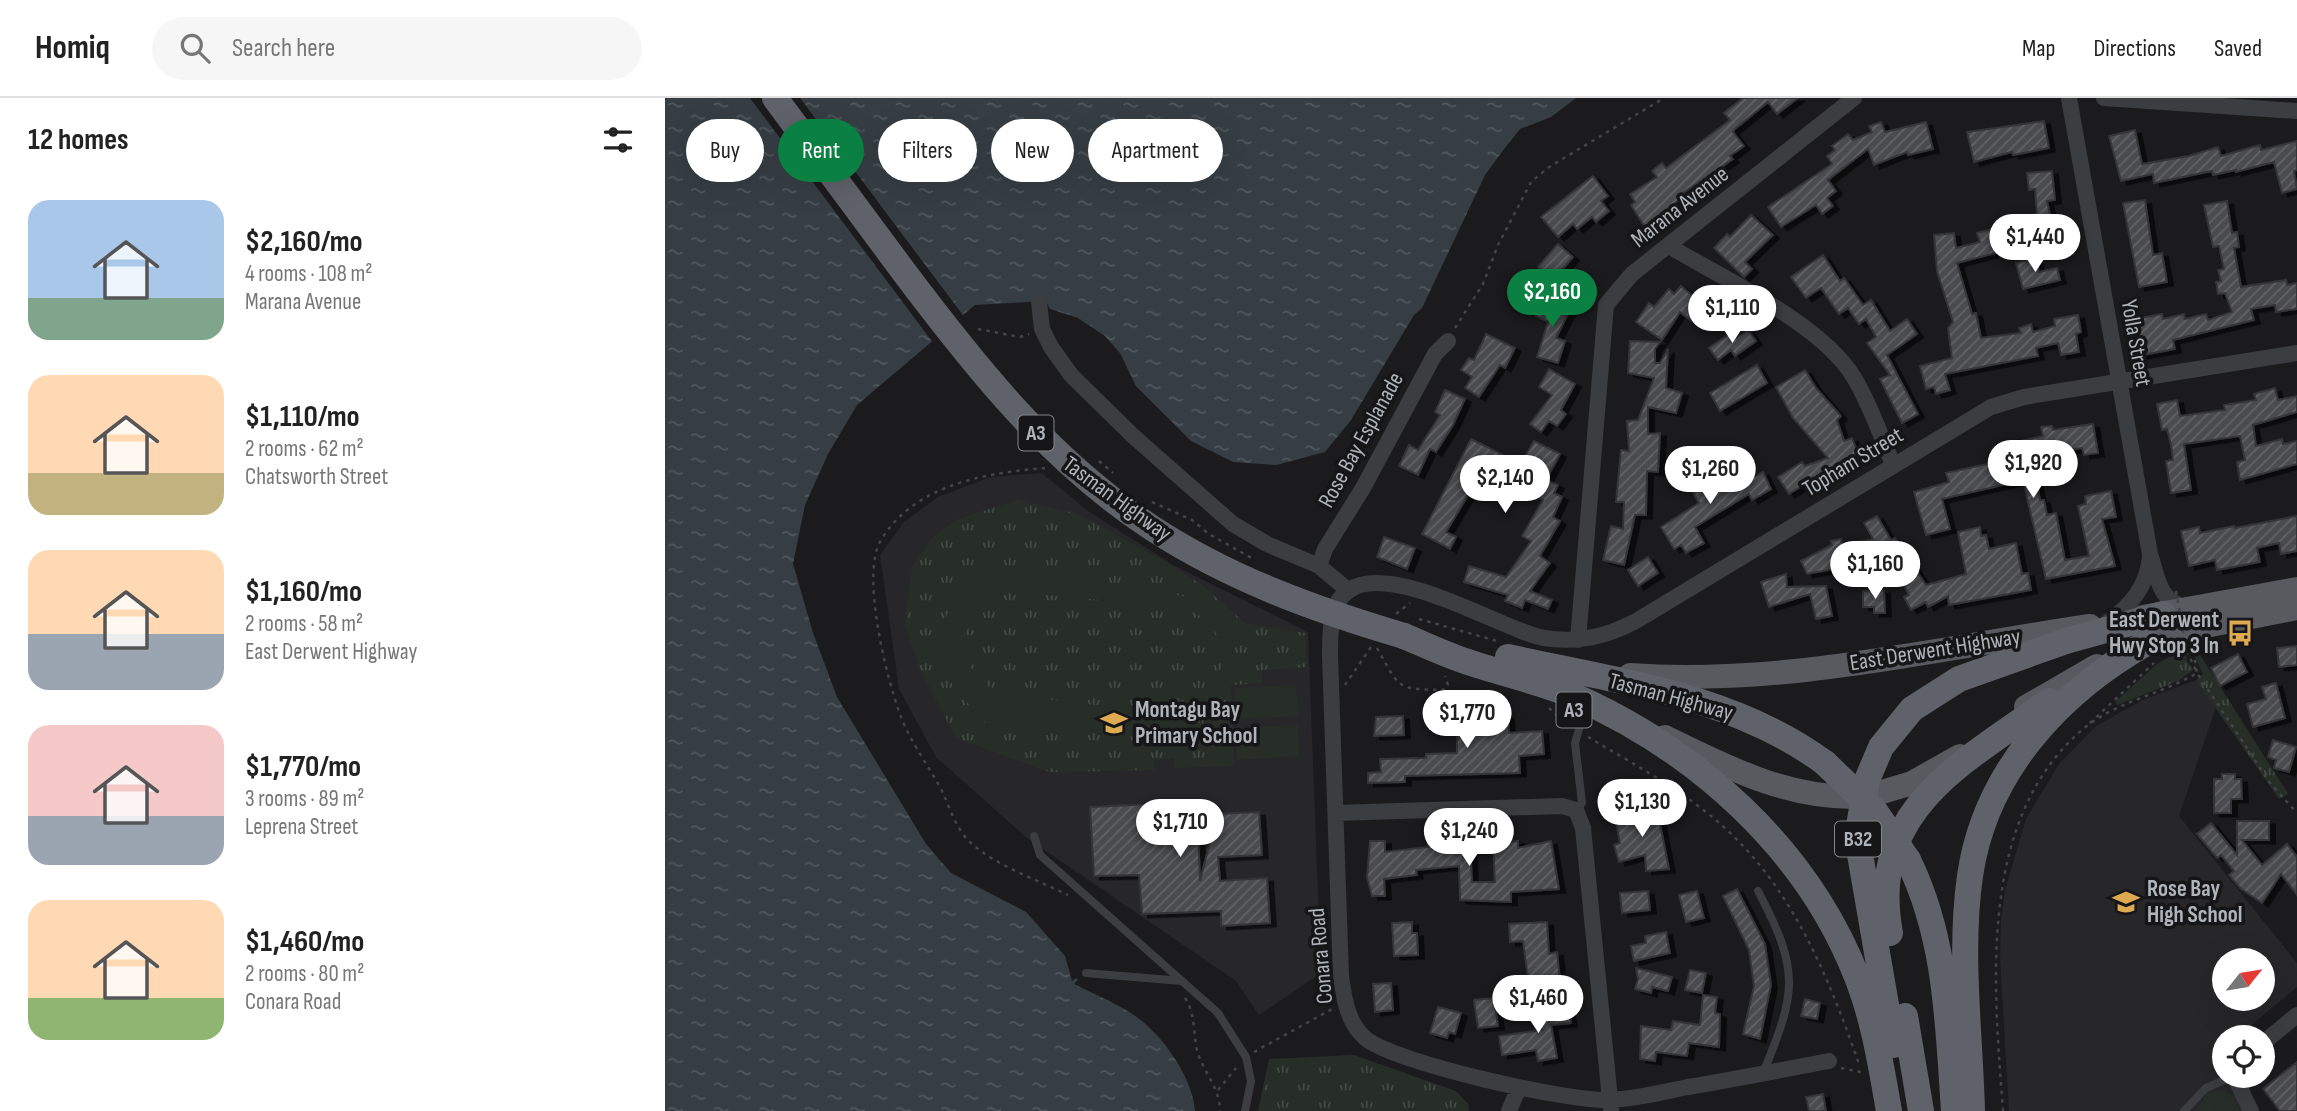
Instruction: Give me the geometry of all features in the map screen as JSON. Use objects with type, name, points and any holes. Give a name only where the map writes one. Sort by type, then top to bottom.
[{"type":"highway","name":"Tasman Highway","points":[[775,98],[981,373],[1038,436],[1096,488],[1152,528],[1225,570],[1294,600],[1405,622],[1570,670],[1722,708],[1778,731],[1825,763],[1875,811],[1908,860],[1927,904],[1938,944],[1954,1111]]},
{"type":"highway","name":"B32","points":[[1901,1111],[1857,838],[1867,780],[1877,755],[1890,732],[1912,709],[1959,679],[2066,641],[2180,611]]},
{"type":"highway","name":"Tasman Highway","points":[[1405,622],[1465,661],[1525,678],[1638,731],[1704,775],[1740,804],[1783,850],[1826,914],[1854,971],[1873,1029],[1889,1111]]},
{"type":"highway","points":[[1972,1111],[1968,900],[1972,866],[1983,825],[2006,773],[2044,723],[2098,674],[2154,651]]},
{"type":"highway","points":[[1921,1111],[1886,915],[1885,881],[1897,836],[1909,815],[1931,790],[2092,668]]},
{"type":"highway","name":"A3","points":[[1581,706],[1660,758],[1728,811],[1775,862],[1827,946],[1861,1029],[1880,1111]]},
{"type":"main road","name":"East Derwent Highway","points":[[1570,670],[1686,678],[1782,673],[2107,623],[2297,589]]},
{"type":"main road","points":[[2092,668],[2154,651],[2195,628],[2297,608]]},
{"type":"main road","name":"A3","points":[[1581,706],[1769,784],[1814,796],[1864,796],[1897,789],[1928,775],[2032,703],[2092,668]]},
{"type":"street","name":"Marana Avenue","points":[[1578,640],[1603,315],[1606,305],[1621,284],[1854,98]]},
{"type":"street","name":"Yolla Street","points":[[2069,98],[2150,554],[2167,599],[2178,605],[2180,611]]},
{"type":"street","points":[[2104,98],[2297,111]]},
{"type":"street","points":[[1669,246],[1794,321],[1835,354],[1860,388],[1893,464]]},
{"type":"street","points":[[1039,302],[1042,329],[1071,375],[1198,495],[1233,524],[1267,544],[1319,566],[1349,591]]},
{"type":"street","name":"Rose Bay Esplanade","points":[[1319,566],[1325,549],[1363,488],[1429,365],[1448,341]]},
{"type":"street","name":"Topham Street","points":[[1349,591],[1372,582],[1395,585],[1475,610],[1529,635],[1578,640],[1608,635],[1636,621],[1893,464],[2004,402],[2297,353]]},
{"type":"street","name":"Yolla Street","points":[[2107,623],[2128,606],[2141,589],[2150,554]]},
{"type":"street","name":"Conara Road","points":[[1349,591],[1333,613],[1330,639],[1344,1003],[1356,1029],[1390,1053],[1519,1087],[1611,1106],[1829,1061]]},
{"type":"street","points":[[1336,813],[1569,806],[1576,810],[1583,828],[1611,1106]]},
{"type":"street","points":[[2275,1033],[2297,1015]]},
{"type":"street","points":[[1509,1111],[1519,1087]]},
{"type":"street","points":[[2240,1088],[2251,1111]]},
{"type":"lane","points":[[1576,810],[1582,803],[1575,743],[1581,706]]},
{"type":"lane","points":[[1034,836],[1040,855],[1218,1013],[1245,1057],[1251,1081],[1245,1111]]},
{"type":"lane","points":[[1758,891],[1778,930],[1789,961],[1789,997],[1779,1035],[1763,1073]]},
{"type":"lane","points":[[1086,973],[1182,981]]},
{"type":"lane","points":[[2183,1111],[2212,1085]]},
{"type":"path","points":[[1448,341],[1483,284],[1498,245],[1531,182],[1549,167],[1664,98]]},
{"type":"path","points":[[978,329],[1020,337],[1042,329]]},
{"type":"path","points":[[1092,459],[1119,481]]},
{"type":"path","points":[[874,558],[879,542],[901,517],[937,492],[977,477]]},
{"type":"path","points":[[1141,497],[1173,518]]},
{"type":"path","points":[[1195,532],[1261,566]]},
{"type":"path","points":[[1386,610],[1405,622],[1507,643]]},
{"type":"path","points":[[2180,611],[2189,660],[2270,783],[2297,813]]},
{"type":"path","points":[[2178,649],[2193,642]]},
{"type":"path","points":[[1374,643],[1398,684],[1406,689],[1443,690],[1448,685],[1447,678],[1441,673]]},
{"type":"path","points":[[2193,649],[2197,673]]},
{"type":"path","points":[[2003,1111],[1995,947],[2004,875],[2021,820],[2061,753],[2154,651]]},
{"type":"path","points":[[2083,729],[2123,704],[2197,673]]},
{"type":"path","points":[[1218,1090],[1245,1057],[1344,1003]]},
{"type":"path","points":[[1829,1061],[1843,1069],[1861,1072]]},
{"type":"shaded area","name":"Montagu Bay Primary School","points":[[1042,473],[1088,511],[1175,566],[1308,632],[1321,973],[1259,1015],[1236,981],[1027,838],[936,757],[899,689],[880,555],[904,522],[938,497],[991,477]]},
{"type":"shaded area","name":"Rose Bay High School","points":[[2196,680],[2216,707],[2179,816],[2297,963],[2297,987],[2275,1005],[2275,948],[2212,948],[2212,1012],[2267,1012],[2252,1025],[2212,1025],[2212,1088],[2231,1088],[2244,1111],[2009,1111],[2000,958],[2005,890],[2026,819],[2059,764],[2096,726],[2143,700]]},
{"type":"green space","points":[[1017,500],[1078,514],[1202,585],[1245,623],[1305,633],[1307,667],[1262,670],[1262,683],[1231,685],[1234,766],[1174,768],[1174,758],[1154,760],[1154,770],[1050,772],[956,738],[920,669],[905,625],[912,567],[932,538],[956,520]]},
{"type":"green space","points":[[1016,568],[1106,578],[1106,593],[1153,593],[1188,598],[1217,616],[1228,633],[1232,652],[1230,671],[1221,689],[1207,703],[1188,714],[1165,718],[1164,740],[982,722],[981,713],[960,695],[947,673],[941,650],[943,627],[952,606],[967,588],[988,575]],"holes":[[[1004,591],[1186,608],[1201,617],[1213,629],[1222,652],[1221,668],[1216,682],[1202,699],[1189,707],[1122,707],[1026,696],[990,687],[977,676],[969,664],[966,635],[971,621],[990,598]]]},
{"type":"green space","points":[[2195,647],[2288,794],[2279,799],[2196,680],[2203,674],[2195,657]]},
{"type":"green space","points":[[2185,648],[2187,661],[2193,670],[2178,681],[2117,705],[2115,702],[2157,664]]},
{"type":"green space","points":[[1296,685],[1298,716],[1235,719],[1234,688]]},
{"type":"green space","points":[[1298,725],[1299,756],[1237,760],[1235,728]]},
{"type":"green space","points":[[1354,1055],[1456,1091],[1468,1104],[1469,1111],[1258,1111],[1269,1059]]},
{"type":"green space","points":[[2221,1090],[2234,1096],[2241,1111],[2196,1111],[2207,1093]]},
{"type":"water","points":[[665,98],[1576,98],[1551,117],[1520,129],[1485,175],[1422,308],[1414,315],[1351,420],[1325,452],[1276,465],[1233,462],[1191,441],[1136,386],[1120,353],[1105,336],[1078,318],[1050,309],[1046,301],[975,305],[857,405],[828,454],[805,505],[793,564],[813,633],[837,697],[926,844],[951,873],[1026,912],[1065,956],[1072,981],[1076,978],[1078,980],[1074,984],[1123,1008],[1148,1026],[1167,1047],[1183,1073],[1195,1111],[665,1111]]},
{"type":"pier","points":[[750,98],[800,98],[816,119],[778,119],[778,135]]},
{"type":"pier","points":[[813,182],[863,182],[965,318],[934,344]]},
{"type":"building","points":[[1743,98],[1798,98],[1777,114],[1768,102],[1735,129],[1733,132],[1744,146],[1730,156],[1733,159],[1683,193],[1685,195],[1659,216],[1661,220],[1646,229],[1631,205],[1635,202],[1630,194],[1657,177],[1652,171],[1662,163],[1666,168],[1730,120],[1724,113]]},
{"type":"building","points":[[2044,121],[2049,148],[2013,155],[2012,152],[1974,162],[1967,132]]},
{"type":"building","points":[[1881,122],[1885,132],[1926,122],[1933,149],[1908,155],[1907,152],[1874,165],[1868,149],[1828,180],[1836,191],[1827,198],[1833,206],[1822,214],[1816,205],[1781,227],[1768,207],[1832,164],[1827,156],[1835,150],[1832,146],[1848,134],[1853,140],[1872,132],[1869,126]]},
{"type":"building","points":[[2135,130],[2142,164],[2189,156],[2218,147],[2221,156],[2260,145],[2261,150],[2297,141],[2297,170],[2294,171],[2297,189],[2282,193],[2274,162],[2236,172],[2213,175],[2212,171],[2154,183],[2153,174],[2121,181],[2109,136]]},
{"type":"building","points":[[2052,171],[2055,200],[2047,201],[2056,242],[2034,247],[2027,216],[2037,214],[2035,189],[2029,190],[2027,173]]},
{"type":"building","points":[[1593,176],[1608,196],[1601,201],[1609,211],[1596,222],[1592,217],[1577,229],[1573,224],[1558,237],[1541,217]]},
{"type":"building","points":[[2145,200],[2153,255],[2162,253],[2167,282],[2139,287],[2123,203]]},
{"type":"building","points":[[2227,201],[2232,233],[2237,232],[2239,247],[2234,248],[2241,287],[2286,280],[2287,285],[2297,283],[2297,309],[2276,312],[2275,305],[2251,309],[2254,320],[2173,340],[2175,349],[2137,356],[2135,344],[2141,343],[2136,319],[2162,314],[2163,319],[2184,314],[2185,319],[2206,314],[2208,320],[2232,312],[2225,293],[2218,294],[2216,282],[2221,281],[2218,270],[2224,269],[2219,246],[2213,247],[2204,205]]},
{"type":"building","points":[[1751,215],[1773,235],[1745,262],[1752,269],[1744,277],[1714,248],[1727,234],[1730,237]]},
{"type":"building","points":[[2005,226],[2011,249],[1957,263],[1972,314],[1976,313],[1981,338],[2021,333],[2019,328],[2031,324],[2033,332],[2055,326],[2054,319],[2078,315],[2081,332],[2076,334],[2079,352],[2061,355],[2058,343],[2036,348],[2038,356],[1945,374],[1950,390],[1936,394],[1934,387],[1926,389],[1920,366],[1952,358],[1948,328],[1953,322],[1937,271],[1934,235],[1954,233],[1956,248],[1980,242],[1977,233]]},
{"type":"building","points":[[1558,244],[1573,257],[1553,280],[1538,267]]},
{"type":"building","points":[[1823,255],[1840,281],[1844,278],[1863,305],[1871,300],[1890,331],[1907,319],[1917,334],[1887,355],[1918,414],[1902,423],[1880,379],[1890,375],[1867,343],[1876,337],[1866,319],[1859,324],[1848,308],[1839,314],[1821,288],[1806,298],[1791,277]]},
{"type":"building","points":[[2036,258],[2039,272],[2057,268],[2060,280],[2023,289],[2016,263]]},
{"type":"building","points":[[1681,286],[1694,297],[1690,302],[1699,311],[1691,321],[1680,312],[1662,340],[1636,322],[1649,303],[1654,307],[1669,289],[1674,294]]},
{"type":"building","points":[[1546,296],[1571,308],[1556,338],[1565,341],[1558,363],[1537,357],[1548,322],[1536,316]]},
{"type":"building","points":[[1748,330],[1756,341],[1735,356],[1731,350],[1718,360],[1709,348],[1732,332],[1736,338]]},
{"type":"building","points":[[1486,334],[1515,348],[1505,368],[1500,365],[1479,397],[1465,388],[1472,377],[1461,370],[1469,358],[1474,360]]},
{"type":"building","points":[[1630,341],[1660,342],[1655,349],[1655,363],[1660,363],[1668,349],[1666,388],[1682,393],[1676,413],[1648,407],[1648,434],[1660,433],[1658,472],[1647,471],[1646,515],[1635,515],[1624,565],[1603,560],[1611,526],[1623,529],[1624,502],[1616,502],[1621,450],[1629,451],[1627,421],[1638,420],[1654,378],[1628,373]]},
{"type":"building","points":[[1757,365],[1767,383],[1720,411],[1710,393]]},
{"type":"building","points":[[1549,369],[1575,384],[1561,410],[1566,414],[1557,426],[1549,421],[1541,432],[1530,424],[1552,395],[1539,387]]},
{"type":"building","points":[[1805,370],[1816,388],[1841,416],[1837,420],[1844,441],[1852,438],[1860,458],[1818,476],[1789,494],[1778,477],[1802,462],[1805,466],[1828,458],[1793,418],[1776,387]]},
{"type":"building","points":[[2275,388],[2278,400],[2297,396],[2297,412],[2253,425],[2256,446],[2282,439],[2283,444],[2297,441],[2297,464],[2240,480],[2237,462],[2245,460],[2240,436],[2184,444],[2191,490],[2171,493],[2166,461],[2173,460],[2171,445],[2167,429],[2162,430],[2157,404],[2177,400],[2180,416],[2225,410],[2224,405],[2256,400],[2254,394]]},
{"type":"building","points":[[1445,390],[1465,399],[1436,452],[1430,449],[1418,475],[1399,466],[1409,445],[1418,450],[1440,415],[1435,412]]},
{"type":"building","points":[[2093,424],[2098,453],[2084,455],[2082,448],[2032,457],[2040,500],[2044,500],[2047,515],[2056,513],[2065,560],[2089,556],[2078,506],[2086,504],[2085,496],[2111,491],[2116,517],[2102,519],[2115,566],[2046,579],[2024,485],[2021,485],[2020,481],[1942,499],[1950,529],[1926,535],[1914,492],[1949,482],[1946,473],[2015,458],[2012,443],[2043,436],[2041,427],[2052,426],[2053,430]]},
{"type":"building","points":[[1471,439],[1521,464],[1534,441],[1560,454],[1546,480],[1558,485],[1554,493],[1562,497],[1553,517],[1560,521],[1540,556],[1550,563],[1530,591],[1552,600],[1548,609],[1525,600],[1522,608],[1505,601],[1508,595],[1464,582],[1469,566],[1506,577],[1531,541],[1522,536],[1543,500],[1482,472],[1446,532],[1456,537],[1450,549],[1422,534]]},
{"type":"building","points":[[1719,468],[1730,490],[1763,472],[1771,489],[1752,500],[1749,494],[1695,527],[1704,543],[1686,553],[1681,545],[1674,549],[1661,527],[1699,503],[1688,484]]},
{"type":"building","points":[[1877,516],[1891,540],[1895,538],[1926,585],[1966,574],[1958,532],[1980,527],[1981,536],[1986,535],[1989,549],[2016,543],[2022,574],[2028,573],[2031,590],[1949,605],[1948,596],[1928,607],[1926,602],[1911,610],[1904,597],[1909,595],[1883,547],[1883,558],[1875,542],[1855,553],[1857,565],[1807,574],[1801,561],[1832,545],[1831,541],[1841,539],[1842,545],[1873,539],[1864,523]]},
{"type":"building","points":[[2297,516],[2297,551],[2281,554],[2279,543],[2257,548],[2260,562],[2217,570],[2215,560],[2189,566],[2181,531],[2199,527],[2200,533]]},
{"type":"building","points":[[1384,537],[1415,548],[1407,569],[1377,557]]},
{"type":"building","points":[[1648,557],[1658,573],[1638,586],[1628,570]]},
{"type":"building","points":[[1786,574],[1787,587],[1826,586],[1832,616],[1816,619],[1810,594],[1769,607],[1761,582]]},
{"type":"building","points":[[1884,590],[1885,613],[1874,613],[1874,607],[1863,607],[1863,591]]},
{"type":"building","points":[[2297,646],[2297,665],[2279,667],[2277,648]]},
{"type":"building","points":[[2238,654],[2247,672],[2220,686],[2211,668]]},
{"type":"building","points":[[2276,683],[2285,718],[2253,727],[2247,704],[2266,699],[2262,687]]},
{"type":"building","points":[[1426,712],[1475,712],[1475,716],[1508,716],[1509,733],[1542,731],[1544,754],[1519,756],[1520,773],[1405,776],[1405,782],[1368,783],[1368,773],[1381,772],[1380,759],[1426,758],[1426,754],[1457,753],[1457,722],[1427,724]]},
{"type":"building","points":[[1403,716],[1404,735],[1374,736],[1376,717]]},
{"type":"building","points":[[2273,740],[2296,747],[2289,772],[2274,768],[2276,760],[2268,757]]},
{"type":"building","points":[[2222,774],[2235,774],[2235,779],[2241,779],[2242,799],[2231,799],[2231,813],[2214,813],[2214,779],[2222,779]]},
{"type":"building","points":[[1197,802],[1200,881],[1217,814],[1259,812],[1262,855],[1218,857],[1220,881],[1267,878],[1270,923],[1221,926],[1221,911],[1142,914],[1139,875],[1094,876],[1090,807]]},
{"type":"building","points":[[1657,809],[1669,869],[1646,871],[1645,855],[1619,862],[1614,845],[1620,843],[1615,817]]},
{"type":"building","points":[[2237,821],[2269,821],[2269,840],[2242,840],[2262,865],[2287,844],[2297,857],[2297,895],[2281,874],[2262,903],[2240,888],[2229,875],[2234,871],[2221,855],[2217,858],[2197,834],[2211,823],[2237,855]]},
{"type":"building","points":[[1446,839],[1446,842],[1470,841],[1472,882],[1495,882],[1493,844],[1518,841],[1518,848],[1551,841],[1559,889],[1511,892],[1511,902],[1460,900],[1459,866],[1416,870],[1417,875],[1384,879],[1385,896],[1372,896],[1367,878],[1370,841],[1385,841],[1385,852],[1428,847],[1427,840]]},
{"type":"building","points":[[1737,889],[1765,944],[1771,985],[1760,1039],[1743,1034],[1754,986],[1749,950],[1723,896]]},
{"type":"building","points":[[1648,891],[1650,910],[1622,913],[1620,893]]},
{"type":"building","points":[[1697,891],[1704,918],[1686,922],[1679,895]]},
{"type":"building","points":[[1412,922],[1412,933],[1417,933],[1418,955],[1394,956],[1392,923]]},
{"type":"building","points":[[1547,922],[1549,954],[1557,952],[1560,981],[1529,985],[1523,941],[1510,942],[1509,924]]},
{"type":"building","points":[[1666,932],[1670,953],[1634,961],[1631,946],[1646,943],[1645,936]]},
{"type":"building","points":[[1636,968],[1672,977],[1668,991],[1652,987],[1651,993],[1635,989],[1638,979]]},
{"type":"building","points":[[1690,970],[1706,973],[1702,993],[1685,990]]},
{"type":"building","points":[[1391,983],[1393,1010],[1375,1012],[1373,984]]},
{"type":"building","points":[[1703,995],[1717,997],[1715,1013],[1720,1014],[1719,1047],[1689,1043],[1687,1056],[1656,1052],[1655,1061],[1640,1059],[1641,1026],[1671,1030],[1673,1021],[1700,1025]]},
{"type":"building","points":[[1494,998],[1498,1026],[1478,1028],[1474,1000]]},
{"type":"building","points":[[1805,999],[1820,1003],[1817,1019],[1801,1016]]},
{"type":"building","points":[[1561,1002],[1562,1012],[1569,1011],[1571,1023],[1551,1025],[1557,1058],[1538,1061],[1536,1050],[1502,1055],[1499,1036],[1542,1030],[1539,1005]]},
{"type":"building","points":[[1438,1007],[1461,1013],[1455,1034],[1449,1032],[1447,1038],[1430,1033]]},
{"type":"building","points":[[2297,1062],[2297,1111],[2280,1111],[2263,1089],[2275,1088],[2275,1079]]},
{"type":"building","points":[[1823,1094],[1826,1111],[1809,1111],[1806,1097]]},
{"type":"place","name":"East Derwent Hwy Stop 3 In","points":[[2240,633]]},
{"type":"place","name":"Montagu Bay Primary School","points":[[1114,723]]},
{"type":"place","name":"Rose Bay High School","points":[[2126,902]]}]
